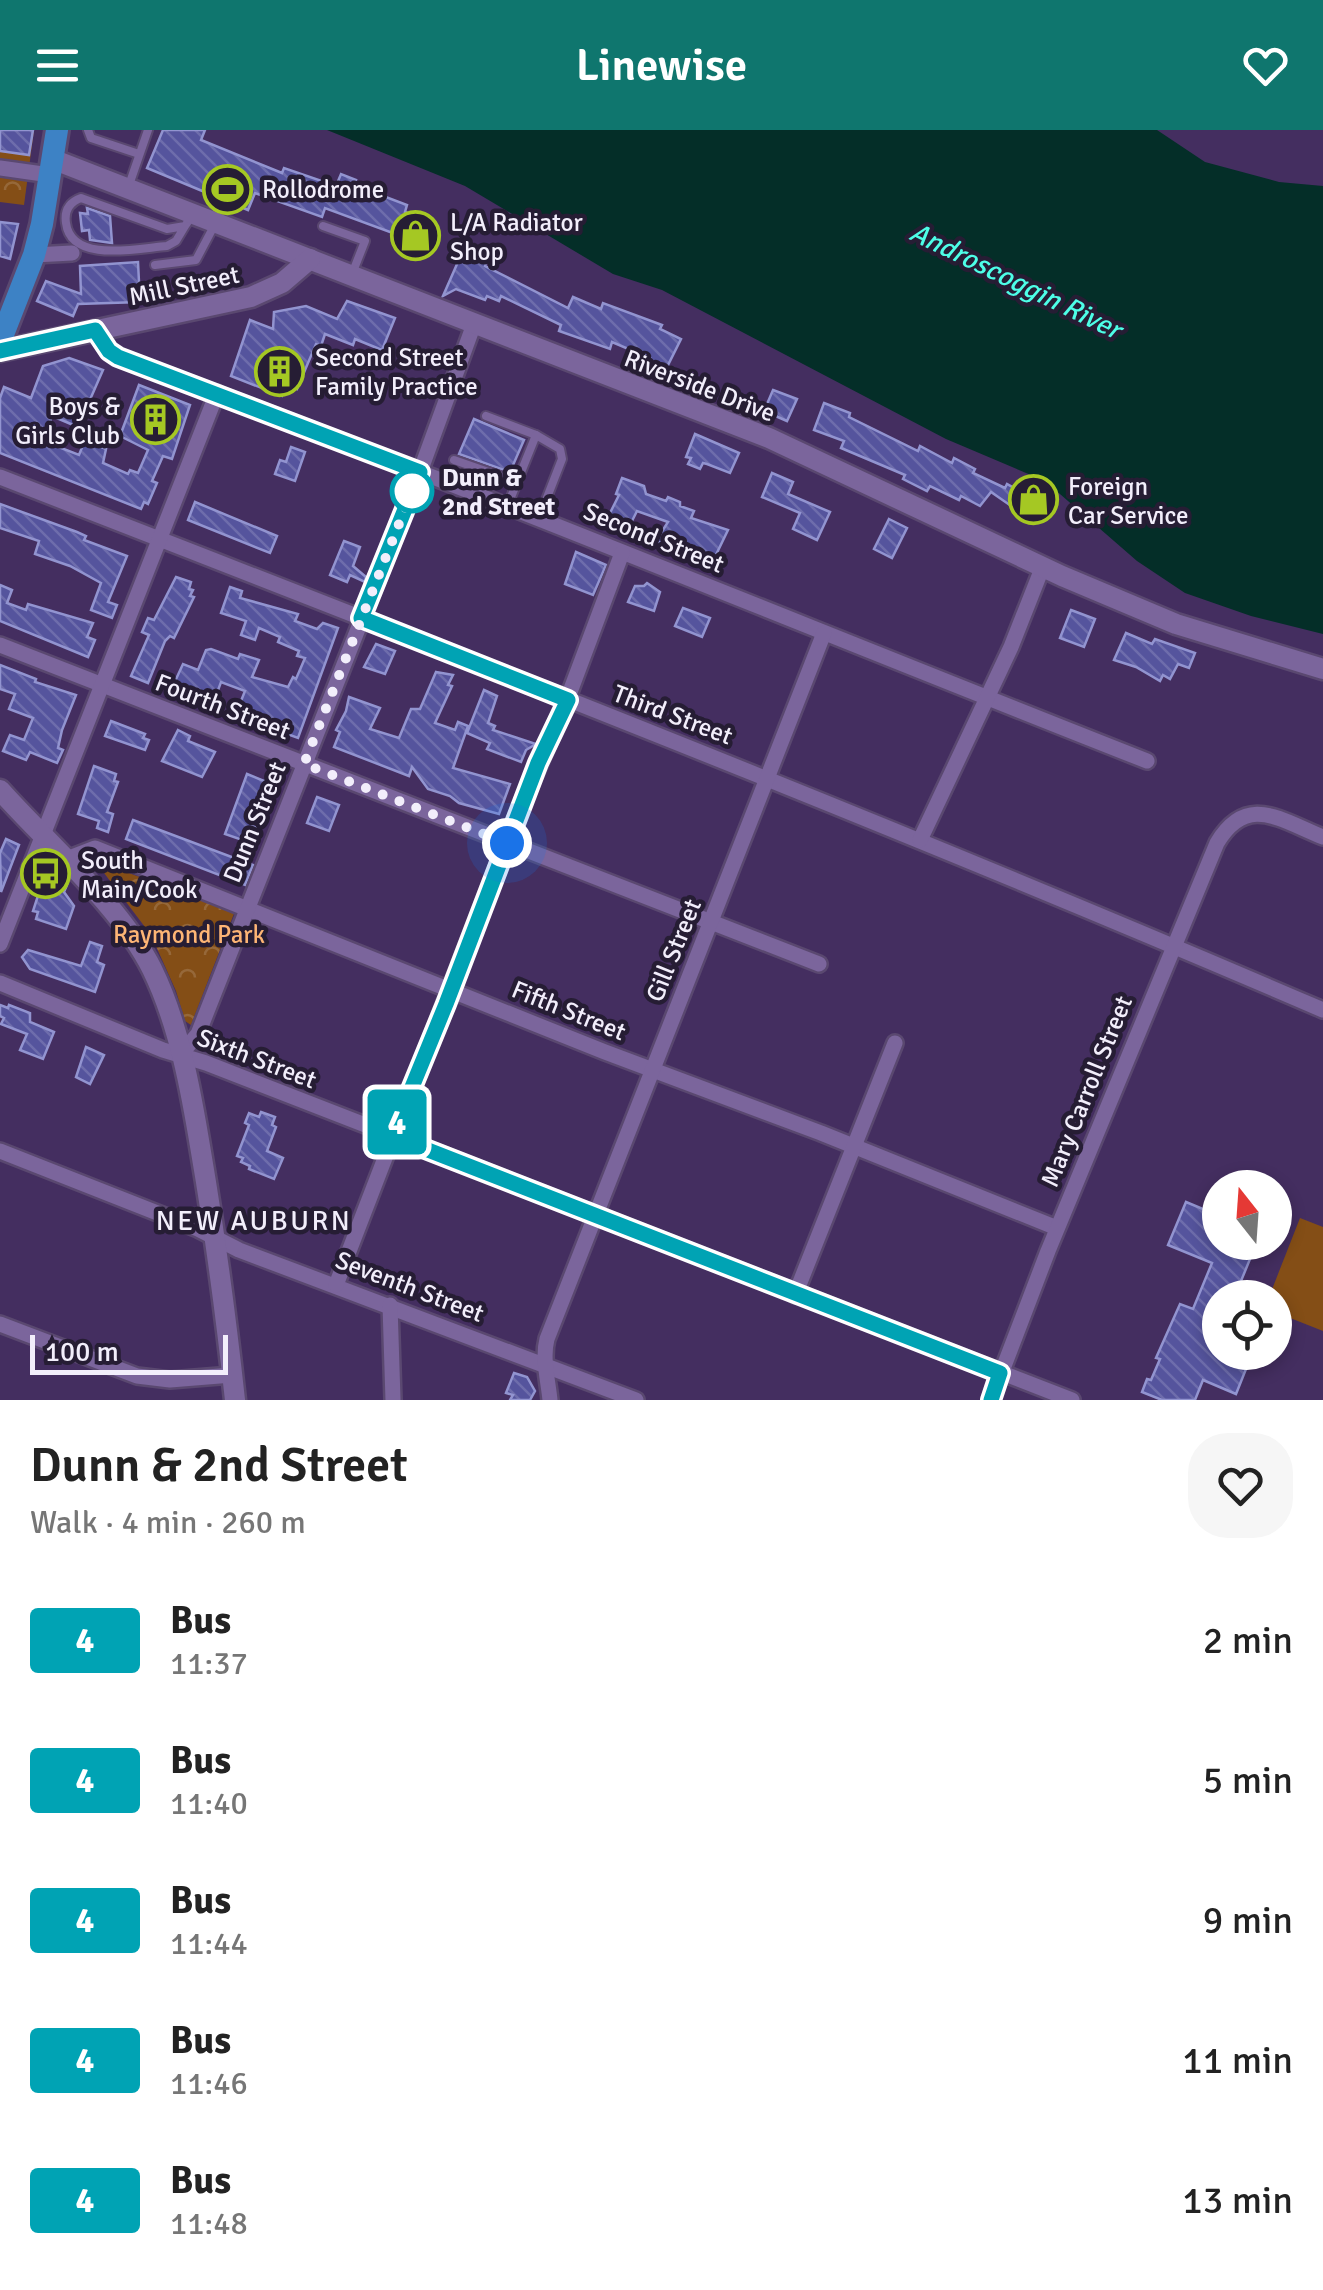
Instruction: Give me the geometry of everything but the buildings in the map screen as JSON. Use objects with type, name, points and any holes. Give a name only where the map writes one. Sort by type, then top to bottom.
[{"type":"main road","points":[[0,342],[34,255],[56,130]]},
{"type":"main road","name":"Riverside Drive","points":[[51,167],[128,188],[190,220],[216,222],[768,438],[1042,566],[1198,633],[1323,669]]},
{"type":"main road","name":"Mill Street","points":[[0,351],[252,297],[282,283],[310,259]]},
{"type":"main road","points":[[3,798],[42,835],[117,919],[152,970],[193,1106],[235,1400]]},
{"type":"street","points":[[0,168],[51,167]]},
{"type":"street","points":[[34,255],[72,254]]},
{"type":"street","name":"Dunn Street","points":[[180,1055],[198,1034],[420,472],[474,324]]},
{"type":"street","name":"Second Street","points":[[95,330],[118,357],[539,518],[1147,761]]},
{"type":"street","points":[[0,944],[217,394]]},
{"type":"street","name":"Third Street","points":[[0,477],[767,778],[1323,1010]]},
{"type":"street","points":[[336,1285],[538,763],[568,700],[622,553]]},
{"type":"street","points":[[920,840],[1011,647],[1042,566]]},
{"type":"street","name":"Gill Street","points":[[550,1400],[544,1356],[547,1339],[824,633]]},
{"type":"street","name":"Fourth Street","points":[[0,645],[820,964]]},
{"type":"street","name":"Mary Carroll Street","points":[[992,1400],[1057,1228],[1217,844],[1231,822],[1246,814],[1269,815],[1323,837]]},
{"type":"street","name":"Fifth Street","points":[[64,860],[95,848],[1057,1228]]},
{"type":"street","name":"Sixth Street","points":[[0,983],[1072,1400]]},
{"type":"street","points":[[796,1295],[895,1043]]},
{"type":"street","name":"Seventh Street","points":[[0,1150],[239,1250],[636,1400]]},
{"type":"street","points":[[390,1305],[393,1400]]},
{"type":"street","points":[[0,1324],[137,1376],[170,1380],[232,1375]]},
{"type":"lane","points":[[88,130],[91,138],[139,154]]},
{"type":"lane","points":[[128,188],[148,130]]},
{"type":"lane","points":[[81,198],[167,229],[190,220],[176,242],[167,246],[101,251],[78,244],[66,223],[67,209],[81,198]]},
{"type":"lane","points":[[155,265],[196,260],[216,222]]},
{"type":"lane","points":[[322,226],[365,241],[351,275]]},
{"type":"lane","points":[[486,416],[536,435],[560,449],[562,459],[539,518]]},
{"type":"lane","points":[[507,507],[536,435]]},
{"type":"lane","points":[[454,460],[517,482]]},
{"type":"green space","points":[[0,130],[34,130],[24,205],[0,202]]},
{"type":"green space","name":"Raymond Park","points":[[95,861],[235,911],[191,1025],[185,1021],[151,935]]},
{"type":"green space","points":[[1300,1218],[1323,1227],[1323,1331],[1292,1319],[1292,1280],[1276,1280],[1284,1260],[1292,1260],[1292,1238]]},
{"type":"water","name":"Androscoggin River","points":[[327,130],[1157,130],[1205,162],[1279,182],[1323,186],[1323,634],[1251,616],[1185,593],[1137,561],[1045,481],[946,439],[662,290],[613,274],[465,186]]},
{"type":"bus line","name":"4","points":[[0,351],[95,330],[118,357],[420,472],[361,618],[568,700],[538,763],[392,1136],[1000,1373],[991,1400]]},
{"type":"place","name":"Rollodrome","points":[[227,189]]},
{"type":"place","name":"L/A Radiator Shop","points":[[415,236]]},
{"type":"place","name":"Second Street Family Practice","points":[[280,371]]},
{"type":"place","name":"Boys & Girls Club","points":[[155,420]]},
{"type":"place","name":"Dunn & 2nd Street","points":[[412,491]]},
{"type":"place","name":"Foreign Car Service","points":[[1033,500]]},
{"type":"place","name":"South Main/Cook","points":[[46,874]]},
{"type":"district","name":"NEW AUBURN","points":[[254,1220]]},
{"type":"route","points":[[412,491],[304,764],[507,843]]}]
